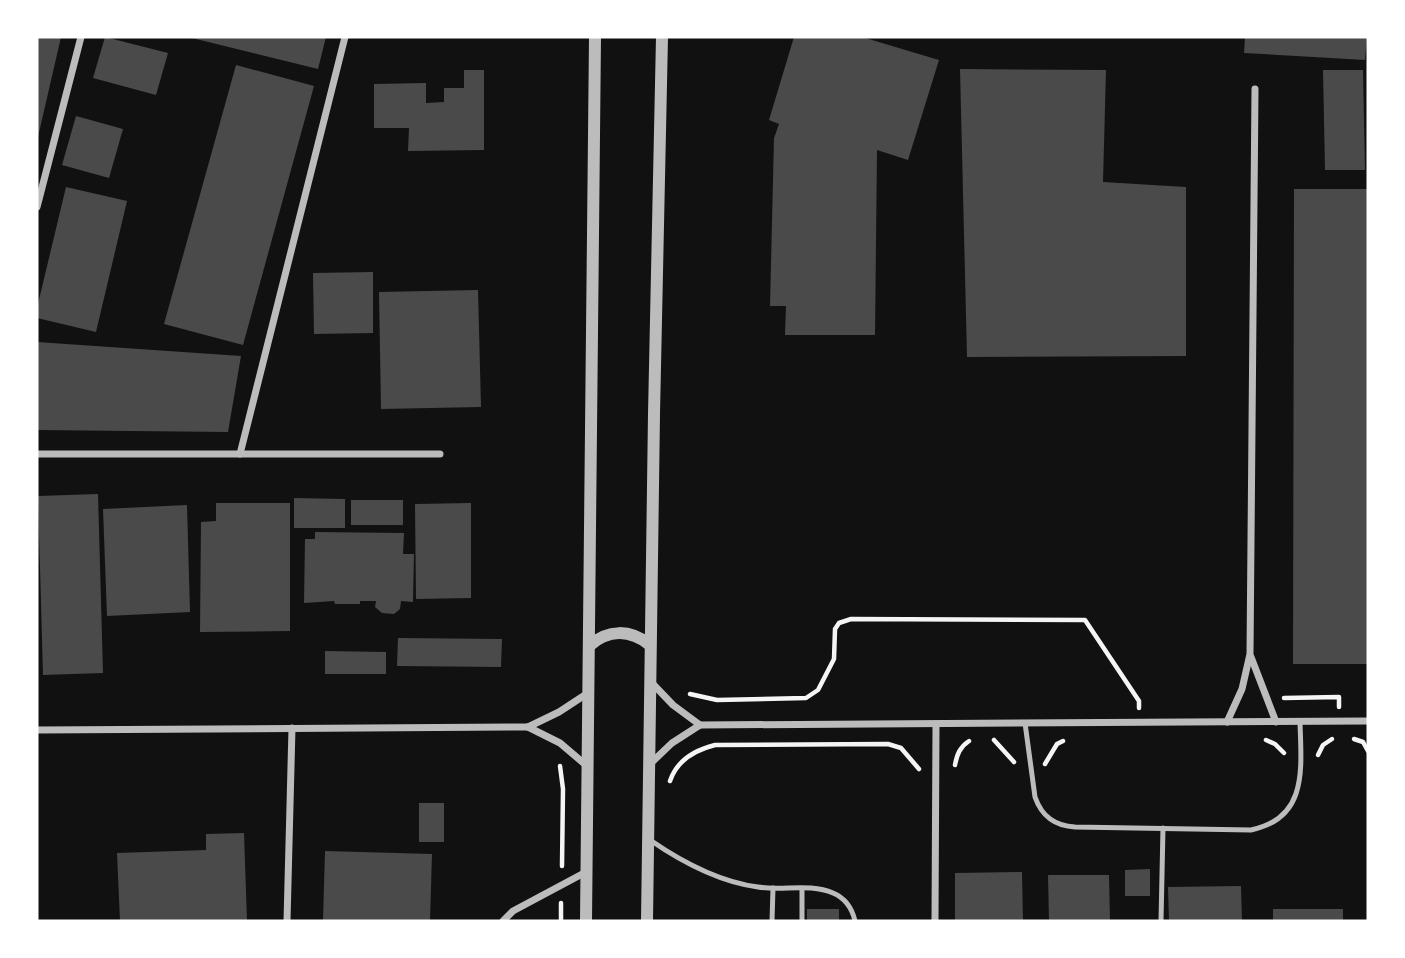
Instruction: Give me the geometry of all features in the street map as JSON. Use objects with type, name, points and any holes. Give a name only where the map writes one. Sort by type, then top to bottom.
[{"type":"street","points":[[37,207],[81,37]]},
{"type":"street","points":[[240,454],[345,37]]},
{"type":"street","points":[[647,921],[662,37]]},
{"type":"street","points":[[586,921],[593,39]]},
{"type":"street","points":[[1227,722],[1242,689],[1250,654],[1255,89]]},
{"type":"street","points":[[37,454],[440,454]]},
{"type":"street","points":[[589,646],[597,639],[620,632],[642,638],[650,645]]},
{"type":"street","points":[[1250,654],[1276,722]]},
{"type":"street","points":[[650,681],[673,705],[700,725]]},
{"type":"street","points":[[528,727],[559,712],[588,693]]},
{"type":"street","points":[[648,766],[672,743],[700,725],[1368,721]]},
{"type":"street","points":[[935,921],[936,724]]},
{"type":"street","points":[[37,730],[528,727],[567,748],[587,766]]},
{"type":"street","points":[[287,921],[292,729]]},
{"type":"street","points":[[503,921],[513,911],[586,872]]},
{"type":"lane","points":[[1025,723],[1035,797],[1039,807],[1054,822],[1076,827],[1251,830],[1261,828],[1280,817],[1288,809],[1298,790],[1301,776],[1300,721]]},
{"type":"lane","points":[[1161,921],[1163,828]]},
{"type":"lane","points":[[647,838],[709,873],[758,887],[830,891],[838,895],[850,908],[855,921]]},
{"type":"lane","points":[[772,921],[773,888]]},
{"type":"lane","points":[[802,889],[802,921]]},
{"type":"path","points":[[685,693],[717,699],[806,698],[818,690],[834,659],[835,629],[839,623],[850,619],[1085,620],[1139,701],[1139,723]]},
{"type":"path","points":[[545,734],[560,763],[563,789],[561,921]]},
{"type":"path","points":[[1301,776],[1314,776],[1323,744],[1339,735]]},
{"type":"path","points":[[983,737],[994,740],[1003,747],[1017,765],[1046,764],[1058,744],[1068,738]]},
{"type":"path","points":[[1346,737],[1363,742],[1368,751]]},
{"type":"path","points":[[668,791],[674,771],[683,760],[697,751],[715,745],[888,744],[901,748],[910,757],[923,779],[952,779],[957,754],[963,745],[972,739]]},
{"type":"path","points":[[1256,740],[1269,740],[1286,756]]},
{"type":"building","points":[[37,37],[61,37],[38,137],[37,137]]},
{"type":"building","points":[[105,37],[168,53],[156,95],[93,78]]},
{"type":"building","points":[[188,37],[326,37],[318,69]]},
{"type":"building","points":[[794,37],[862,37],[939,60],[908,160],[877,150],[875,335],[785,335],[786,306],[770,306],[774,138],[779,124],[769,120]]},
{"type":"building","points":[[1245,37],[1367,37],[1365,60],[1244,53]]},
{"type":"building","points":[[236,65],[314,86],[243,345],[164,324]]},
{"type":"building","points":[[960,69],[1106,70],[1103,182],[1186,187],[1186,356],[967,357]]},
{"type":"building","points":[[464,70],[484,70],[484,150],[408,151],[409,128],[374,128],[374,84],[426,83],[426,103],[444,102],[444,88],[464,88]]},
{"type":"building","points":[[1323,70],[1363,70],[1365,170],[1325,170]]},
{"type":"building","points":[[76,116],[123,129],[109,178],[62,165]]},
{"type":"building","points":[[66,187],[127,201],[96,332],[37,318],[37,308]]},
{"type":"building","points":[[1294,189],[1368,189],[1368,664],[1293,664]]},
{"type":"building","points":[[373,272],[373,333],[314,334],[313,273]]},
{"type":"building","points":[[478,290],[481,407],[381,409],[379,292]]},
{"type":"building","points":[[37,342],[241,356],[228,432],[37,430]]},
{"type":"building","points":[[98,494],[103,673],[43,675],[38,496]]},
{"type":"building","points":[[294,498],[345,499],[345,528],[294,528]]},
{"type":"building","points":[[351,500],[403,500],[403,525],[351,525]]},
{"type":"building","points":[[216,503],[290,503],[290,631],[200,632],[201,522],[216,521]]},
{"type":"building","points":[[471,503],[471,598],[416,599],[415,504]]},
{"type":"building","points":[[187,505],[190,612],[107,616],[103,509]]},
{"type":"building","points":[[315,532],[404,533],[403,554],[414,554],[413,602],[401,601],[400,609],[394,614],[382,613],[375,607],[376,601],[360,601],[360,604],[335,604],[334,601],[304,603],[305,539],[315,539]]},
{"type":"building","points":[[398,638],[502,639],[501,667],[397,666]]},
{"type":"building","points":[[325,651],[386,652],[386,674],[325,674]]},
{"type":"building","points":[[419,803],[444,803],[444,842],[419,842]]},
{"type":"building","points":[[244,833],[247,921],[120,921],[117,853],[206,850],[206,834]]},
{"type":"building","points":[[325,851],[432,854],[430,921],[323,920]]},
{"type":"building","points":[[1150,869],[1150,896],[1125,896],[1125,870]]},
{"type":"building","points":[[1022,872],[1023,921],[955,921],[955,873]]},
{"type":"building","points":[[1048,875],[1109,875],[1110,921],[1049,921]]},
{"type":"building","points":[[1241,886],[1242,921],[1169,921],[1168,887]]},
{"type":"building","points":[[807,909],[839,909],[839,921],[807,921]]},
{"type":"building","points":[[1273,909],[1343,909],[1343,921],[1273,921]]}]
